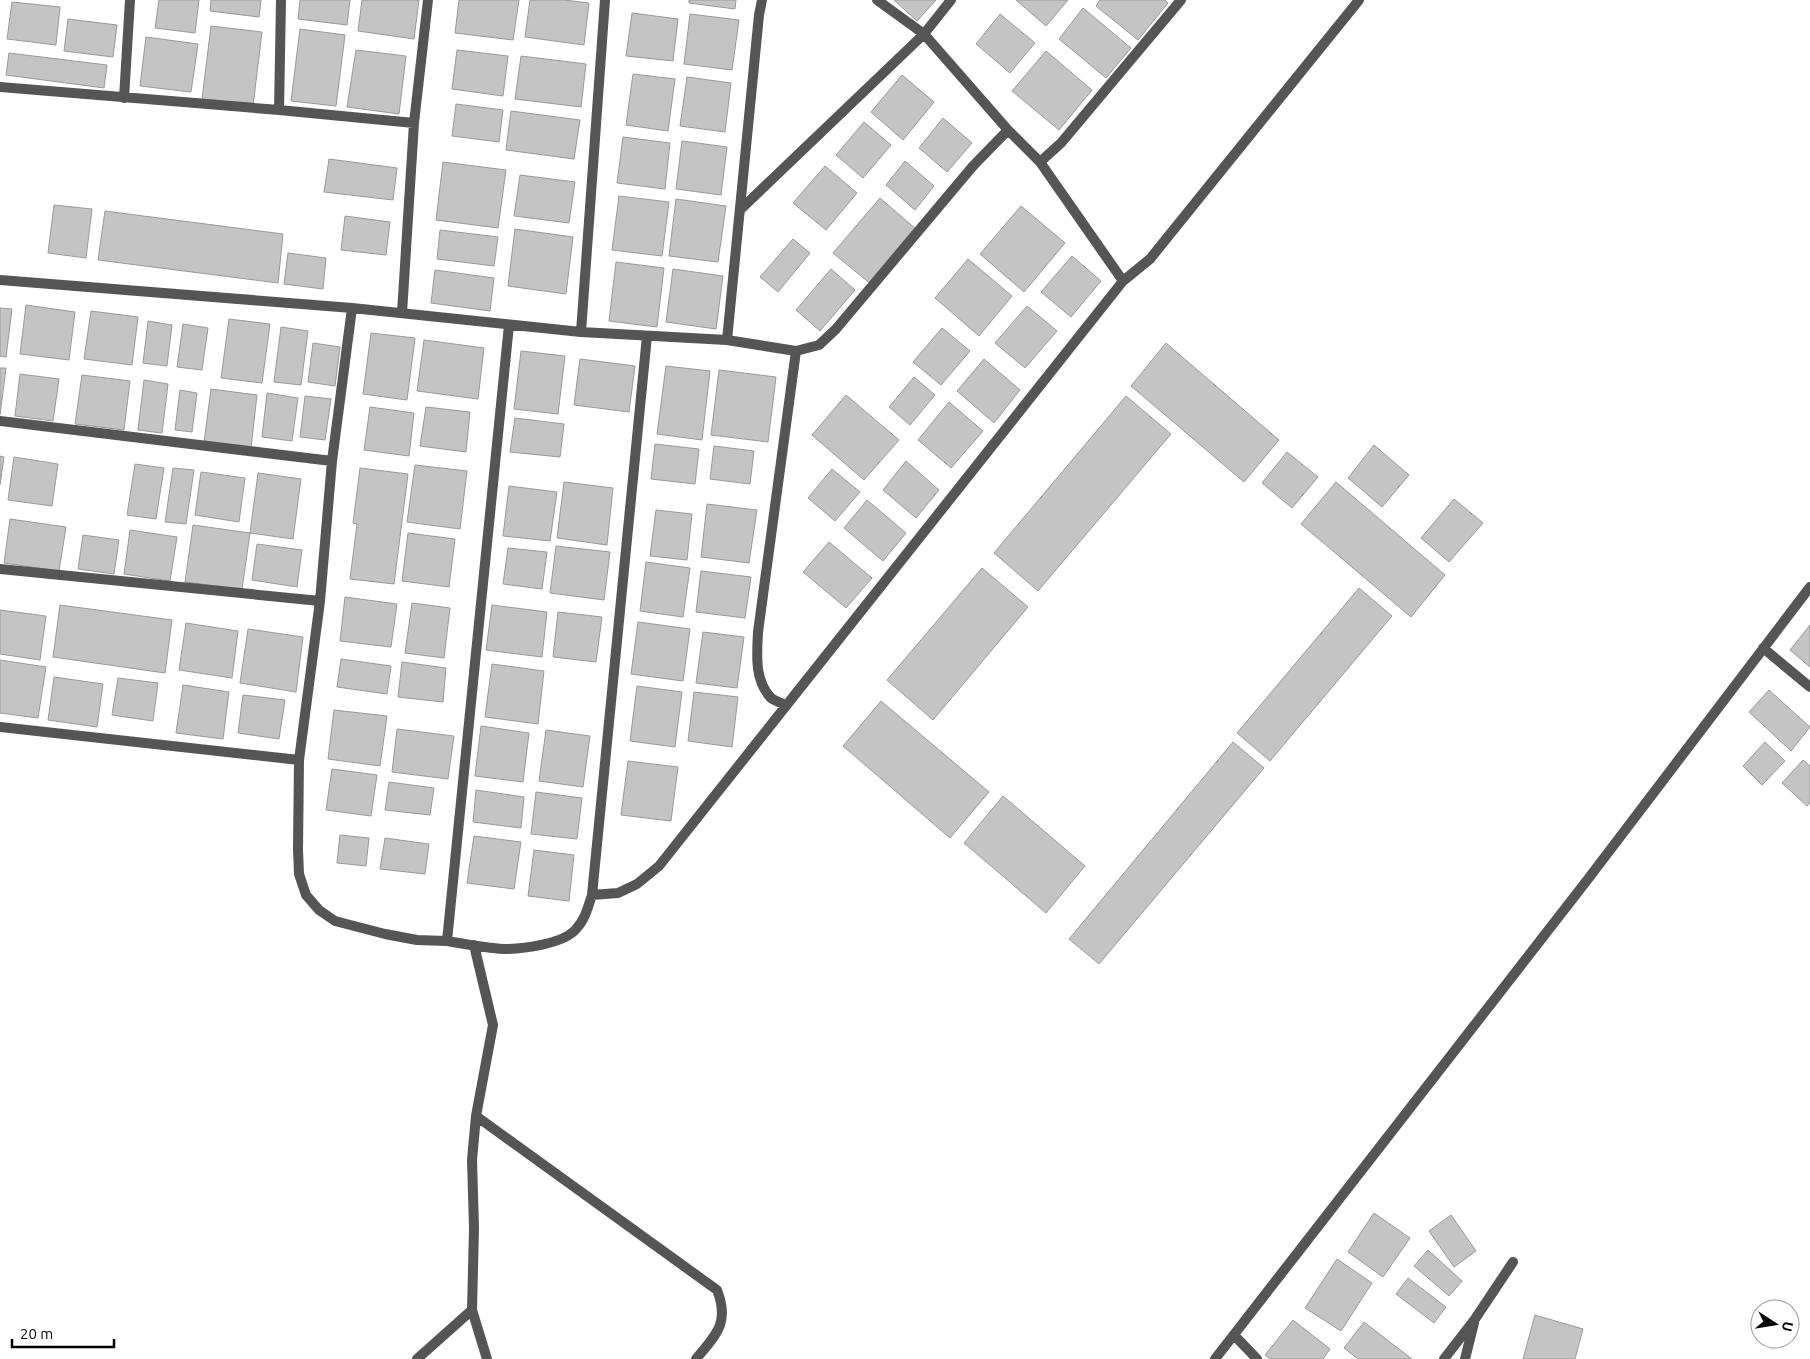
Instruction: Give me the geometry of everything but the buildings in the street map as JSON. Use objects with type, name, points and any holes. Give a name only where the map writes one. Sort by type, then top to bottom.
[{"type":"street","points":[[124,98],[130,0]]},
{"type":"street","points":[[279,110],[281,0]]},
{"type":"street","points":[[402,313],[414,123],[428,0]]},
{"type":"street","points":[[581,332],[605,0]]},
{"type":"street","points":[[727,340],[762,0]]},
{"type":"street","points":[[877,0],[924,34],[1008,130],[1040,162],[1123,281]]},
{"type":"street","points":[[741,210],[924,34],[951,0]]},
{"type":"street","points":[[1040,162],[1061,144],[1181,0]]},
{"type":"street","points":[[592,895],[618,893],[637,884],[660,866],[1123,281],[1150,259],[1359,0]]},
{"type":"street","points":[[0,87],[414,123]]},
{"type":"street","points":[[0,280],[352,308],[581,332],[727,340],[796,351],[818,345],[836,329],[966,174],[1008,130]]},
{"type":"street","points":[[352,308],[332,460],[320,601],[299,760],[299,874],[306,895],[319,910],[335,921],[384,934],[417,940],[447,941],[505,949],[541,945],[560,940],[576,930],[586,913],[592,895],[647,336]]},
{"type":"street","points":[[447,941],[509,325]]},
{"type":"street","points":[[786,705],[772,699],[762,684],[756,662],[758,632],[796,351]]},
{"type":"street","points":[[0,422],[332,460]]},
{"type":"street","points":[[0,569],[320,601]]},
{"type":"street","points":[[1215,1359],[1588,879],[1810,587]]},
{"type":"street","points":[[1764,648],[1810,687]]},
{"type":"street","points":[[0,727],[299,760]]},
{"type":"street","points":[[474,945],[494,1025],[476,1116],[472,1160],[474,1228],[472,1310],[487,1359]]},
{"type":"street","points":[[476,1116],[717,1290],[722,1304],[719,1330],[696,1359]]},
{"type":"street","points":[[1444,1359],[1475,1320],[1513,1262]]},
{"type":"street","points":[[417,1359],[472,1310]]},
{"type":"street","points":[[1465,1359],[1475,1320]]},
{"type":"street","points":[[1234,1335],[1257,1359]]}]
